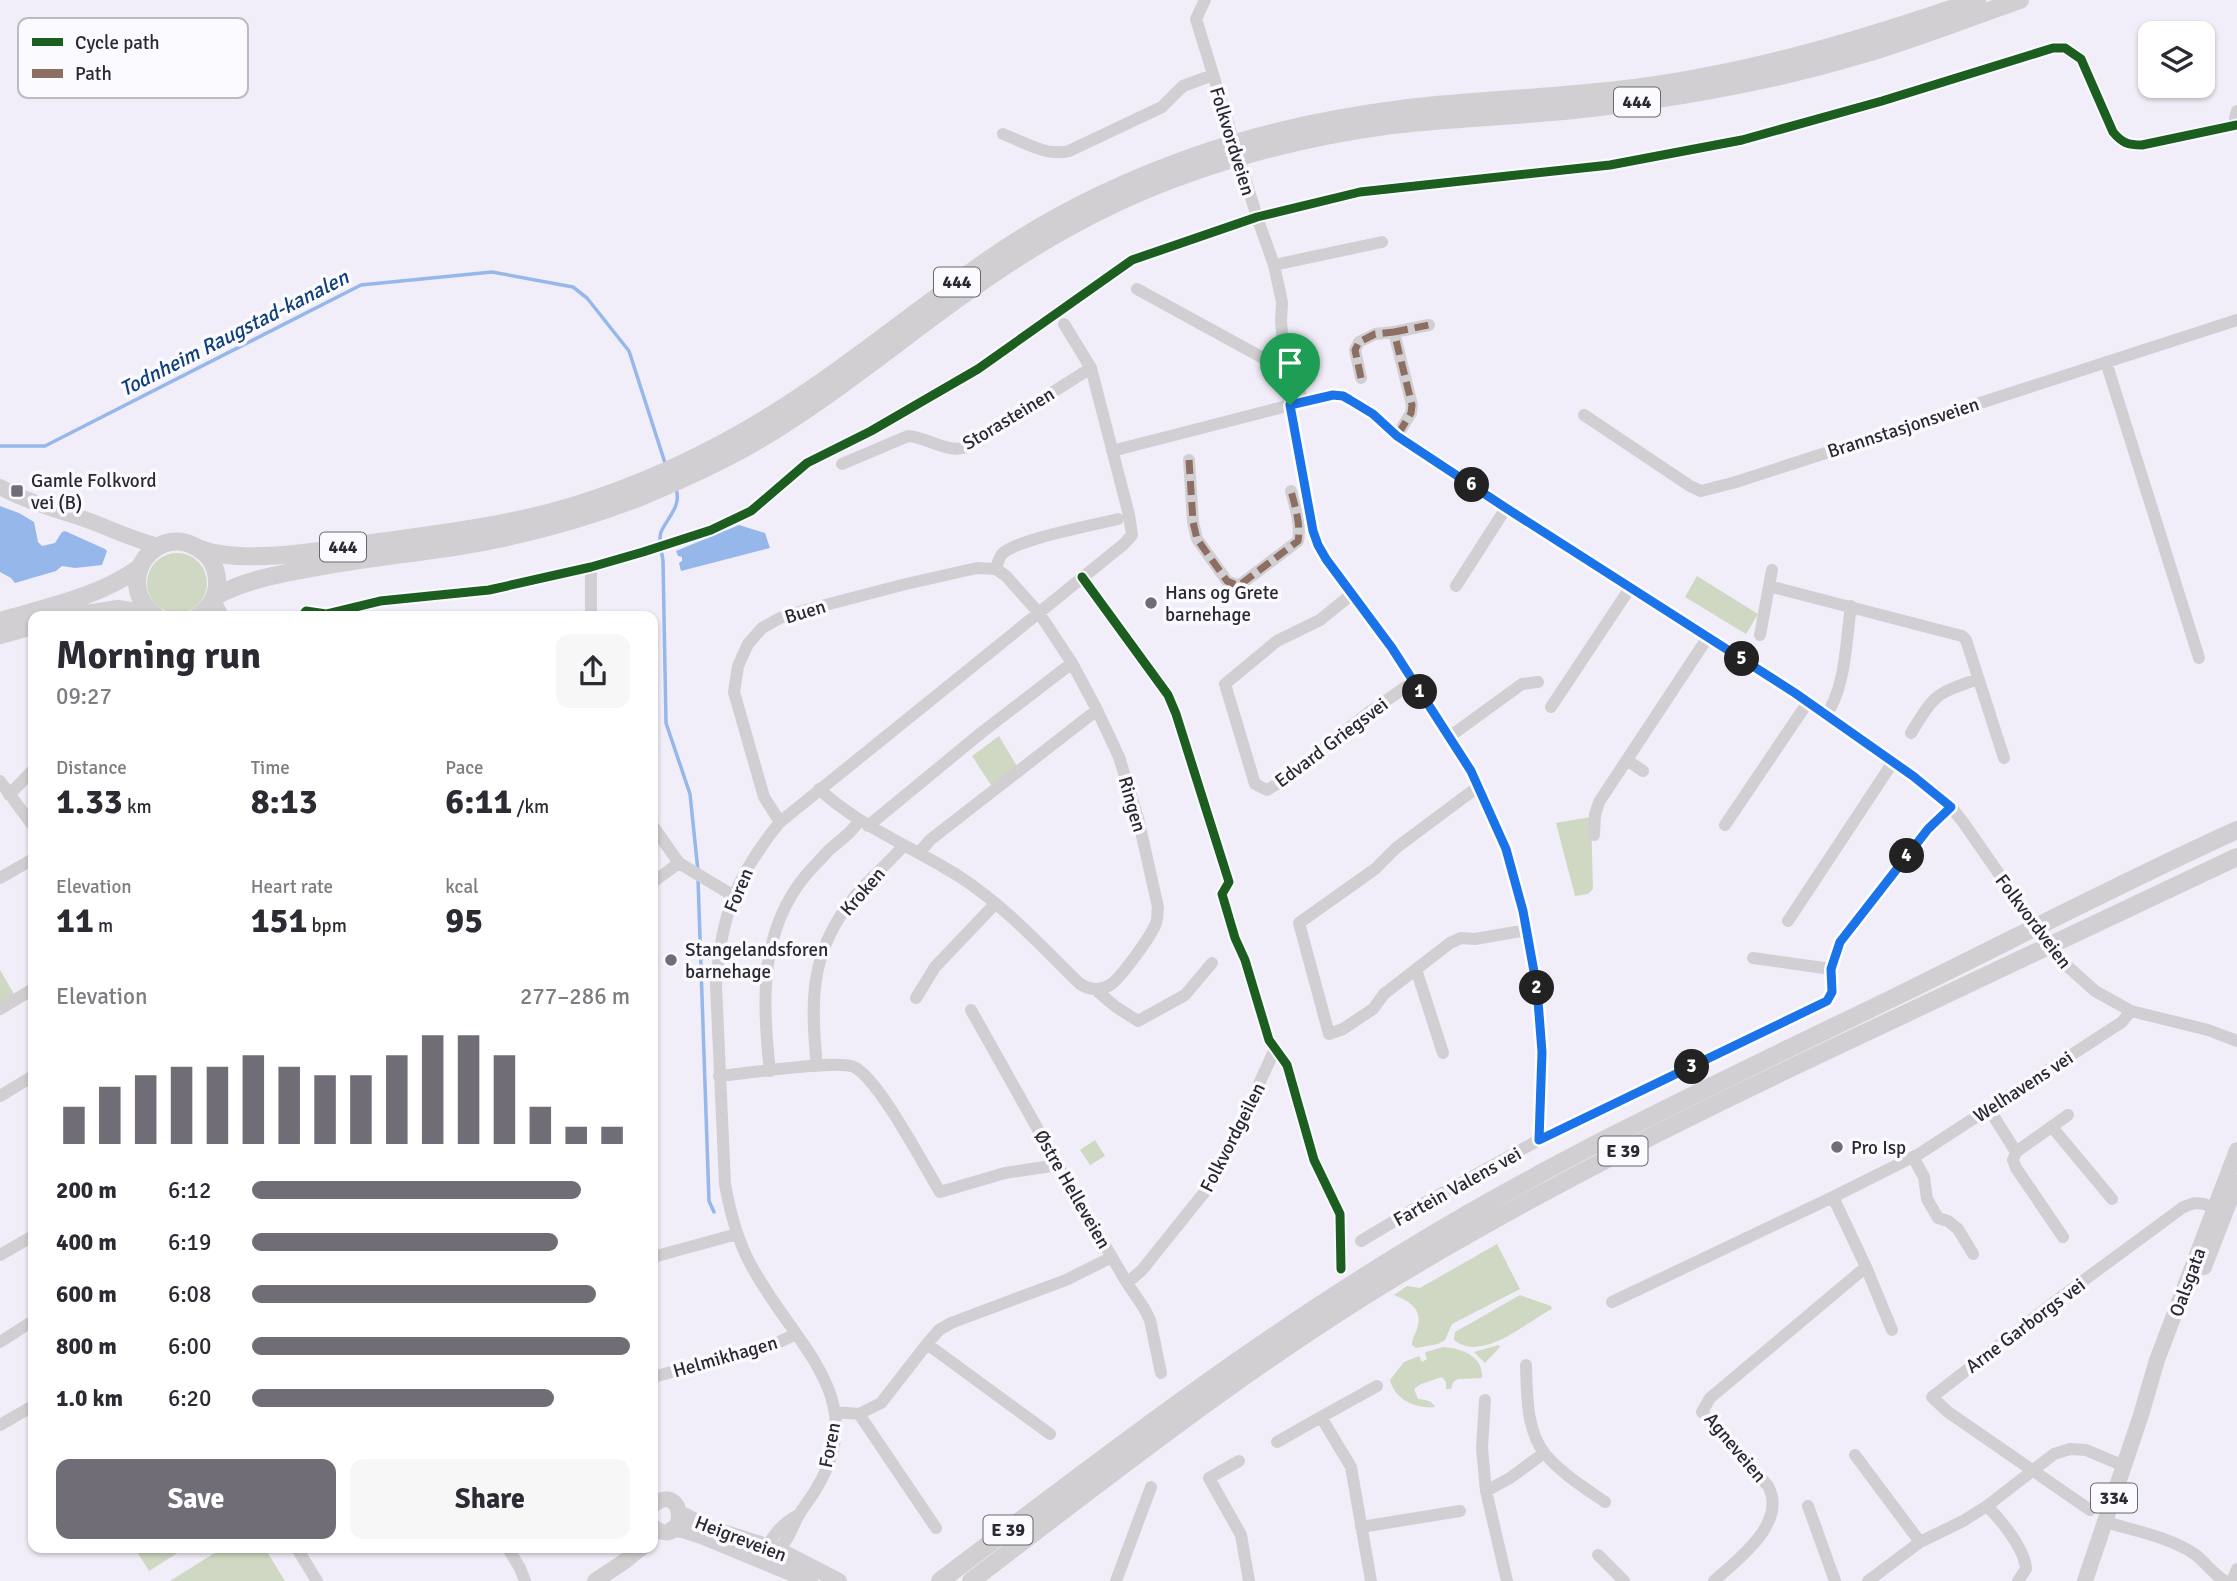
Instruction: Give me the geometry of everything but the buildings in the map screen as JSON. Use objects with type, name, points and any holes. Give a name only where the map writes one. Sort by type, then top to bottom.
[{"type":"highway","name":"444","points":[[707,459],[995,255],[1040,227],[1111,190],[1196,155],[1336,119],[1409,108],[1616,90],[1738,71],[1829,49],[1977,0]]},
{"type":"highway","name":"444","points":[[216,605],[240,584],[275,575],[358,560],[462,546],[588,516],[637,490],[783,425],[1030,250],[1107,207],[1186,174],[1244,155],[1338,133],[1413,123],[1603,107],[1740,85],[1865,53],[2020,0]]},
{"type":"highway","name":"444","points":[[159,546],[180,541],[220,555],[249,556],[356,546],[546,513],[637,490]]},
{"type":"highway","points":[[34,611],[118,583],[140,566],[151,551],[159,546]]},
{"type":"highway","points":[[200,549],[216,571],[216,605]]},
{"type":"highway","points":[[140,566],[137,578],[140,599],[151,611]]},
{"type":"highway","points":[[105,611],[138,611]]},
{"type":"highway","points":[[0,621],[28,613]]},
{"type":"highway","points":[[0,635],[28,627]]},
{"type":"highway","name":"E 39","points":[[943,1579],[1243,1356],[1327,1299],[1427,1238],[1508,1191],[1646,1119],[2229,833],[2229,824],[2237,820]]},
{"type":"highway","name":"E 39","points":[[971,1581],[1114,1471],[1254,1371],[1410,1268],[1518,1205],[1654,1134],[1821,1053],[2237,857]]},
{"type":"main road","points":[[0,487],[135,540],[159,546]]},
{"type":"main road","points":[[108,529],[136,554],[140,566]]},
{"type":"main road","name":"Oalsgata","points":[[2085,1581],[2158,1360],[2220,1211],[2237,1150]]},
{"type":"main road","name":"Oalsgata","points":[[2220,1211],[2237,1182]]},
{"type":"main road","name":"Heigreveien","points":[[658,1502],[671,1501],[680,1513],[707,1527],[839,1581]]},
{"type":"main road","points":[[660,1532],[679,1522],[680,1513]]},
{"type":"main road","name":"Heigreveien","points":[[660,1532],[691,1532],[769,1552],[810,1581]]},
{"type":"main road","points":[[609,1571],[625,1553]]},
{"type":"main road","points":[[595,1581],[635,1553]]},
{"type":"street","name":"Folkvordveien","points":[[1205,0],[1196,19],[1250,196],[1274,264],[1282,302],[1285,370],[1299,386],[1296,403]]},
{"type":"street","name":"Folkvordveien","points":[[1003,134],[1047,151],[1069,151],[1162,107],[1183,86],[1213,75]]},
{"type":"street","points":[[2237,111],[2237,126]]},
{"type":"street","points":[[1274,264],[1382,242]]},
{"type":"street","points":[[1137,289],[1285,370]]},
{"type":"street","name":"Brannstasjonsveien","points":[[1584,415],[1701,491],[2237,320]]},
{"type":"street","points":[[1064,324],[1091,368],[1111,450]]},
{"type":"street","points":[[1361,378],[1355,350],[1359,342],[1375,334],[1429,325]]},
{"type":"street","points":[[1394,332],[1412,405],[1411,413],[1397,436]]},
{"type":"street","points":[[2106,362],[2199,658]]},
{"type":"street","name":"Storasteinen","points":[[842,464],[908,436],[952,449],[966,447],[1091,368]]},
{"type":"street","name":"Folkvordveien","points":[[1111,450],[1296,403],[1333,395],[1343,396],[1373,414],[1397,436],[1506,508],[1808,702],[1936,793],[1951,807],[2056,956],[2095,991],[2131,1012],[2208,1030],[2237,1033]]},
{"type":"street","points":[[1296,403],[1313,531],[1326,559],[1392,648],[1449,737],[1479,786],[1506,849],[1527,930],[1537,988],[1542,1052],[1539,1140]]},
{"type":"street","name":"Foren","points":[[769,1552],[796,1524],[798,1515],[820,1486],[829,1464],[835,1436],[835,1412],[824,1378],[750,1264],[730,1211],[725,1184],[716,985],[718,955],[732,895],[746,867],[780,822],[1132,535],[1111,450]]},
{"type":"street","points":[[1189,460],[1195,532],[1223,577],[1231,584],[1241,584],[1298,541],[1290,491]]},
{"type":"street","points":[[1456,586],[1506,508]]},
{"type":"street","points":[[1039,613],[1006,576],[996,569],[1003,554],[1032,541],[1118,519]]},
{"type":"street","points":[[591,567],[591,611]]},
{"type":"street","name":"Buen","points":[[780,822],[764,797],[734,692],[738,666],[748,644],[762,628],[780,618],[976,568],[996,569]]},
{"type":"street","points":[[1760,635],[1772,570]]},
{"type":"street","points":[[1769,586],[1962,636],[1966,640],[2004,758]]},
{"type":"street","points":[[1551,707],[1630,589]]},
{"type":"street","name":"Edvard Griegsvei","points":[[1352,594],[1320,620],[1277,641],[1225,684],[1255,783],[1267,790],[1285,779],[1368,713],[1413,682]]},
{"type":"street","points":[[1826,715],[1839,689],[1851,606]]},
{"type":"street","name":"Ringen","points":[[1039,613],[1072,663],[1119,757],[1138,817],[1158,907],[1157,922],[1152,933],[1116,980],[1109,986],[1097,989]]},
{"type":"street","points":[[1594,835],[1598,802],[1628,761],[1708,637]]},
{"type":"street","points":[[770,1071],[765,1024],[765,985],[770,949],[787,902],[804,877],[828,851],[853,831],[1072,663]]},
{"type":"street","points":[[1911,733],[1935,697],[1946,690],[1978,679]]},
{"type":"street","points":[[1449,737],[1522,684],[1538,682]]},
{"type":"street","points":[[1726,825],[1808,702]]},
{"type":"street","points":[[919,853],[930,840],[1097,710]]},
{"type":"street","points":[[1628,761],[1643,771]]},
{"type":"street","points":[[1788,921],[1893,762]]},
{"type":"street","points":[[9,795],[28,775]]},
{"type":"street","points":[[0,781],[28,820]]},
{"type":"street","points":[[1479,786],[1396,848],[1374,869],[1298,923],[1329,1034],[1343,1029],[1373,1009],[1384,993],[1450,943],[1461,938],[1475,939],[1527,930]]},
{"type":"street","points":[[819,789],[864,824],[962,878],[995,904],[1080,984],[1089,989],[1097,989],[1116,1007],[1138,1021],[1185,995],[1212,963]]},
{"type":"street","name":"Fartein Valens vei","points":[[1361,1241],[1539,1140],[1827,1001],[1832,992],[1831,969],[1840,942],[1928,829],[1951,807]]},
{"type":"street","points":[[658,833],[679,863],[732,895]]},
{"type":"street","name":"Kroken","points":[[817,1066],[812,1016],[817,969],[826,943],[839,916],[856,894],[904,845]]},
{"type":"street","points":[[658,878],[679,863]]},
{"type":"street","points":[[0,878],[28,864]]},
{"type":"street","points":[[916,998],[935,967],[995,904]]},
{"type":"street","points":[[1753,958],[1831,969]]},
{"type":"street","points":[[1416,969],[1443,1054]]},
{"type":"street","points":[[0,1009],[28,992]]},
{"type":"street","name":"Østre Helleveien","points":[[971,1010],[1058,1165],[1150,1320],[1161,1373]]},
{"type":"street","name":"Welhavens vei","points":[[1612,1302],[1913,1157],[2122,1022],[2131,1012]]},
{"type":"street","name":"Folkvordveien","points":[[2208,1030],[2237,1041]]},
{"type":"street","name":"Folkvordgeilen","points":[[1127,1283],[1142,1270],[1207,1189],[1225,1157],[1275,1049]]},
{"type":"street","points":[[719,1076],[845,1064],[856,1068],[895,1115],[940,1192],[1005,1173],[1058,1165]]},
{"type":"street","points":[[0,1096],[28,1079]]},
{"type":"street","points":[[1989,1109],[2016,1152]]},
{"type":"street","points":[[2063,1237],[2013,1160],[2016,1152],[2068,1115]]},
{"type":"street","points":[[2052,1127],[2112,1199]]},
{"type":"street","points":[[1913,1157],[1924,1177],[1927,1199],[1938,1217],[1958,1229],[1973,1254]]},
{"type":"street","points":[[1833,1197],[1892,1330]]},
{"type":"street","name":"Arne Garborgs vei","points":[[2031,1470],[1948,1412],[1932,1397],[2182,1208],[2201,1202],[2220,1211]]},
{"type":"street","points":[[658,1256],[737,1234]]},
{"type":"street","points":[[0,1255],[28,1239]]},
{"type":"street","points":[[835,1412],[859,1414],[881,1404],[927,1344],[939,1330],[951,1322],[1066,1280],[1112,1257]]},
{"type":"street","name":"Agneveien","points":[[1714,1581],[1760,1539],[1774,1500],[1768,1486],[1702,1412],[1710,1398],[1866,1267]]},
{"type":"street","points":[[0,1342],[28,1324]]},
{"type":"street","name":"Helmikhagen","points":[[658,1376],[776,1343],[796,1334]]},
{"type":"street","points":[[927,1344],[1050,1434]]},
{"type":"street","points":[[1526,1365],[1527,1402],[1532,1428],[1544,1453],[1605,1502]]},
{"type":"street","points":[[1277,1442],[1377,1386]]},
{"type":"street","points":[[1485,1400],[1482,1448],[1486,1490],[1507,1581]]},
{"type":"street","points":[[0,1425],[28,1409]]},
{"type":"street","points":[[859,1414],[936,1528]]},
{"type":"street","points":[[1321,1417],[1351,1467],[1371,1581]]},
{"type":"street","points":[[1868,1581],[1920,1542],[1964,1521],[1987,1506],[2054,1454],[2070,1449],[2086,1450],[2124,1466]]},
{"type":"street","points":[[1486,1490],[1510,1478],[1544,1453]]},
{"type":"street","points":[[1855,1455],[1920,1542]]},
{"type":"street","points":[[1239,1461],[1209,1478],[1241,1535],[1249,1581]]},
{"type":"street","points":[[2031,1470],[2090,1510]]},
{"type":"street","points":[[1116,1581],[1151,1486]]},
{"type":"street","points":[[1808,1506],[1835,1581]]},
{"type":"street","points":[[1987,1506],[2023,1553],[2026,1569],[2018,1581]]},
{"type":"street","points":[[1361,1527],[1460,1511]]},
{"type":"street","points":[[2106,1522],[2145,1533],[2182,1548],[2196,1556],[2225,1581]]},
{"type":"street","points":[[300,1553],[317,1581]]},
{"type":"street","points":[[511,1553],[525,1581]]},
{"type":"street","points":[[1598,1555],[1623,1581]]},
{"type":"street","points":[[2232,1581],[2237,1569]]},
{"type":"green space","points":[[177,553],[194,558],[202,566],[206,577],[202,600],[188,611],[166,611],[152,600],[149,594],[149,572],[160,558],[166,555]]},
{"type":"green space","points":[[1697,576],[1758,614],[1746,634],[1685,597]]},
{"type":"green space","points":[[999,736],[1017,766],[993,788],[972,756]]},
{"type":"green space","points":[[1591,817],[1593,889],[1588,894],[1575,896],[1556,823]]},
{"type":"green space","points":[[0,970],[14,994],[0,1003]]},
{"type":"green space","points":[[1095,1140],[1105,1156],[1090,1165],[1080,1150]]},
{"type":"green space","points":[[1497,1244],[1520,1289],[1452,1324],[1445,1340],[1438,1344],[1416,1348],[1412,1345],[1419,1322],[1417,1311],[1410,1303],[1394,1295],[1407,1286],[1420,1288]]},
{"type":"green space","points":[[1520,1295],[1551,1306],[1552,1309],[1491,1344],[1465,1346],[1454,1340],[1455,1332]]},
{"type":"green space","points":[[1499,1345],[1485,1363],[1474,1352]]},
{"type":"green space","points":[[1443,1347],[1457,1349],[1476,1359],[1482,1371],[1482,1378],[1458,1379],[1453,1382],[1451,1389],[1446,1389],[1446,1382],[1442,1377],[1414,1389],[1418,1399],[1426,1400],[1435,1407],[1414,1405],[1401,1398],[1390,1380],[1404,1362],[1419,1356],[1422,1362],[1427,1359],[1426,1352]]},
{"type":"green space","points":[[138,1553],[178,1553],[149,1571]]},
{"type":"green space","points":[[214,1553],[268,1553],[285,1581],[170,1581]]},
{"type":"water","points":[[0,506],[34,522],[38,542],[42,546],[55,543],[65,531],[105,549],[107,551],[102,565],[75,568],[62,566],[56,571],[15,583],[0,572]]},
{"type":"water","points":[[739,525],[765,533],[770,548],[681,571],[679,563],[682,557],[678,556],[676,551]]},
{"type":"waterway","name":"Todnheim Raugstad-kanalen","points":[[0,446],[45,446],[361,285],[492,272],[573,287],[587,298],[629,351],[666,466]]},
{"type":"waterway","name":"Todnheim Raugstad-kanalen","points":[[676,489],[677,501],[660,539],[663,561],[666,723],[690,794],[698,871]]},
{"type":"waterway","name":"Todnheim Raugstad-kanalen","points":[[698,879],[709,1201],[714,1212]]},
{"type":"marked path","points":[[1394,332],[1429,325]]},
{"type":"marked path","points":[[1361,378],[1355,350],[1359,342],[1375,334],[1394,332],[1412,405],[1411,413],[1397,436]]},
{"type":"marked path","points":[[1189,460],[1193,522],[1197,539],[1227,581],[1236,585],[1298,541],[1298,522],[1291,491]]},
{"type":"cycle path","points":[[338,611],[380,601],[489,590],[591,567],[711,530],[751,511],[807,463],[871,431],[978,369],[1132,260],[1257,217],[1360,192],[1610,165],[1742,140],[1882,101],[2053,48],[2065,48],[2081,59],[2113,132],[2126,143],[2142,145],[2237,125]]},
{"type":"cycle path","points":[[1082,577],[1168,695],[1176,714],[1229,882],[1222,894],[1235,938],[1245,960],[1269,1040],[1287,1065],[1314,1160],[1340,1214],[1341,1269]]},
{"type":"place","name":"Gamle Folkvord vei (B)","points":[[17,491]]},
{"type":"place","name":"Hans og Grete barnehage","points":[[1151,603]]},
{"type":"place","name":"Stangelandsforen barnehage","points":[[671,960]]},
{"type":"place","name":"Pro Isp","points":[[1837,1147]]},
{"type":"route","points":[[1333,395],[1350,400],[1373,414],[1397,436],[1506,508],[1795,693],[1913,776],[1951,807],[1928,829],[1840,942],[1831,969],[1832,992],[1827,1001],[1539,1140],[1542,1052],[1537,988],[1523,911],[1506,849],[1471,771],[1392,648],[1318,545],[1313,531],[1290,405],[1333,395]]}]
